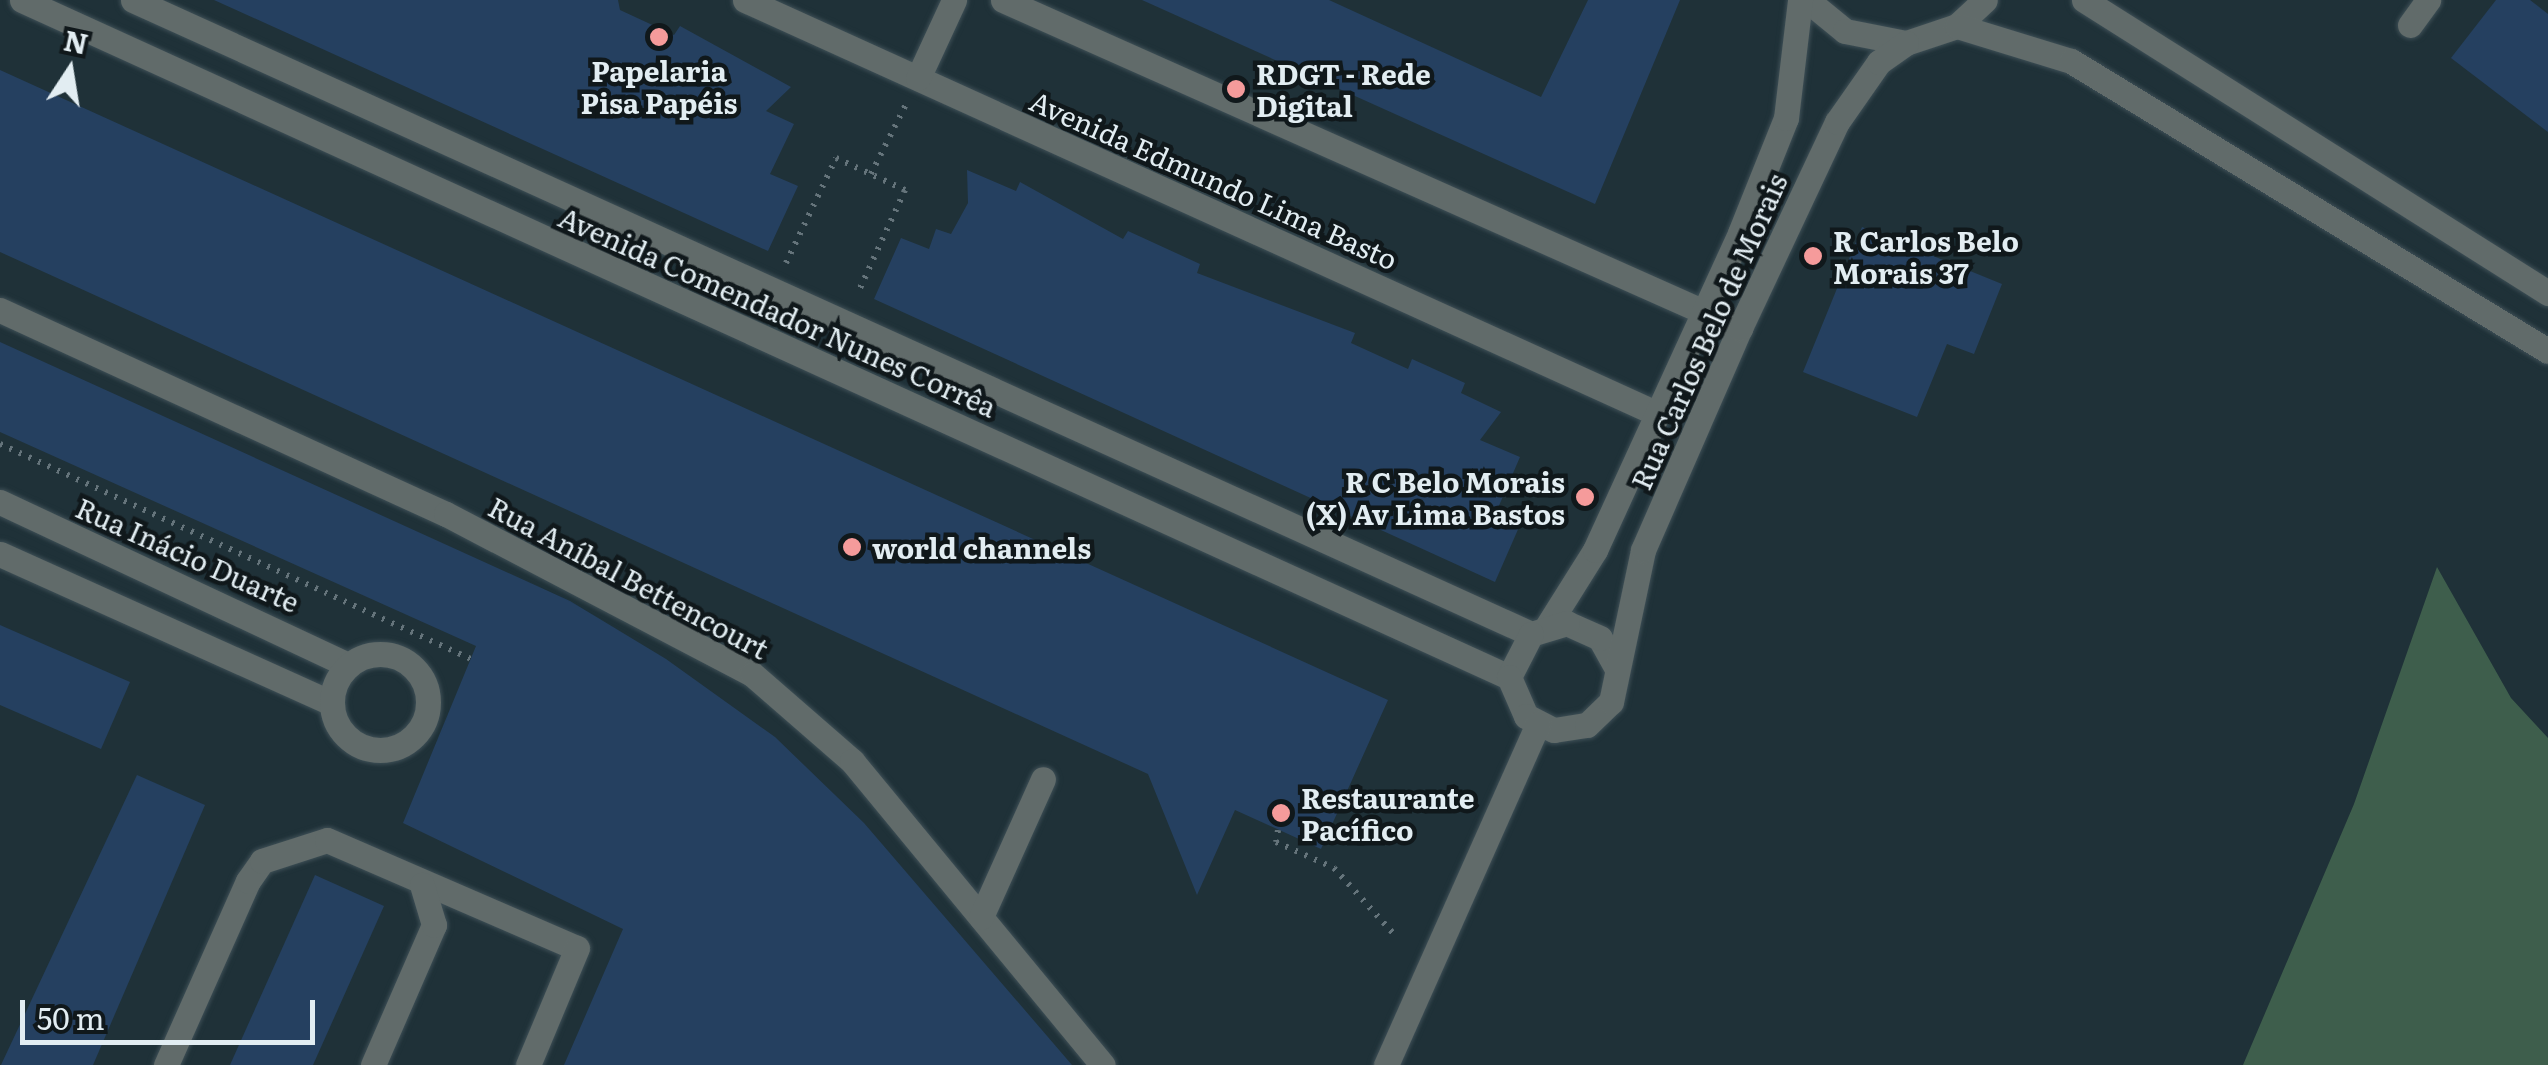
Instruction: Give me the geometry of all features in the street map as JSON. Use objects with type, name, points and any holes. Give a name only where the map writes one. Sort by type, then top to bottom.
[{"type":"street","name":"Avenida Comendador Nunes Corrêa","points":[[22,0],[1510,676]]},
{"type":"street","name":"Avenida Comendador Nunes Corrêa","points":[[133,0],[772,292],[1540,629]]},
{"type":"street","name":"Avenida Edmundo Lima Basto","points":[[744,0],[1658,414]]},
{"type":"street","points":[[918,78],[954,0]]},
{"type":"street","points":[[1003,0],[1740,328]]},
{"type":"street","points":[[1804,0],[1845,32],[1906,43],[1956,26],[1985,0]]},
{"type":"street","name":"Rua Carlos Belo de Morais","points":[[1540,629],[1658,414],[1786,118],[1804,0]]},
{"type":"street","points":[[2084,0],[2548,294]]},
{"type":"street","points":[[2410,24],[2428,0]]},
{"type":"street","points":[[1956,26],[2071,61],[2548,351]]},
{"type":"street","name":"Rua Carlos Belo de Morais","points":[[1538,724],[1588,726],[1611,702],[1643,550],[1740,328],[1837,122],[1880,62],[1906,43]]},
{"type":"street","name":"Rua Aníbal Bettencourt","points":[[0,310],[446,514],[752,674],[852,761],[1104,1065]]},
{"type":"street","name":"Rua Inácio Duarte","points":[[0,502],[348,665]]},
{"type":"street","points":[[0,554],[331,704],[343,733],[370,750],[402,745],[424,722],[427,690],[408,664],[378,654],[348,665],[331,704]]},
{"type":"street","points":[[1386,1065],[1538,724],[1517,704],[1510,676],[1540,629],[1585,627],[1617,669]]},
{"type":"street","points":[[981,917],[1042,780]]},
{"type":"street","points":[[166,1065],[262,861],[327,840],[422,885],[577,948],[528,1065]]},
{"type":"street","points":[[374,1065],[434,926],[422,885]]},
{"type":"path","points":[[871,174],[918,78]]},
{"type":"path","points":[[772,292],[836,158],[905,190],[844,324]]},
{"type":"path","points":[[0,444],[470,659]]},
{"type":"path","points":[[1278,830],[1276,842],[1334,868],[1394,933]]},
{"type":"green space","points":[[2437,567],[2511,698],[2548,738],[2548,1065],[2243,1065],[2354,804]]},
{"type":"building","points":[[214,0],[618,0],[620,10],[674,35],[680,26],[791,87],[766,111],[794,124],[770,174],[798,186],[768,251]]},
{"type":"building","points":[[1142,0],[1329,0],[1541,97],[1588,0],[1680,0],[1595,204]]},
{"type":"building","points":[[2496,0],[2530,0],[2548,14],[2548,132],[2451,58]]},
{"type":"building","name":"world channels","points":[[0,70],[1388,700],[1321,849],[1235,810],[1197,895],[1148,774],[0,252]]},
{"type":"building","points":[[967,170],[1016,191],[1020,182],[1123,239],[1128,231],[1200,264],[1197,273],[1355,333],[1351,343],[1408,369],[1412,359],[1465,383],[1461,393],[1501,412],[1480,440],[1520,457],[1498,508],[1523,518],[1495,582],[874,299],[901,238],[929,249],[936,229],[951,234],[968,203]]},
{"type":"building","points":[[1862,227],[2002,284],[1974,354],[1947,344],[1917,417],[1803,372]]},
{"type":"building","points":[[0,342],[570,601],[666,659],[775,737],[864,823],[1072,1065],[564,1065],[623,929],[403,823],[476,646],[0,432]]},
{"type":"building","points":[[0,625],[130,682],[101,749],[0,705]]},
{"type":"building","points":[[137,775],[205,805],[93,1065],[1,1065]]},
{"type":"building","points":[[315,875],[384,906],[313,1065],[230,1065]]},
{"type":"place","name":"Papelaria Pisa Papéis","points":[[659,37]]},
{"type":"place","name":"RDGT - Rede Digital","points":[[1236,89]]},
{"type":"place","name":"R Carlos Belo Morais 37","points":[[1813,256]]},
{"type":"place","name":"R C Belo Morais (X) Av Lima Bastos","points":[[1585,497]]},
{"type":"place","name":"world channels","points":[[852,547]]},
{"type":"place","name":"Restaurante Pacífico","points":[[1281,813]]}]
